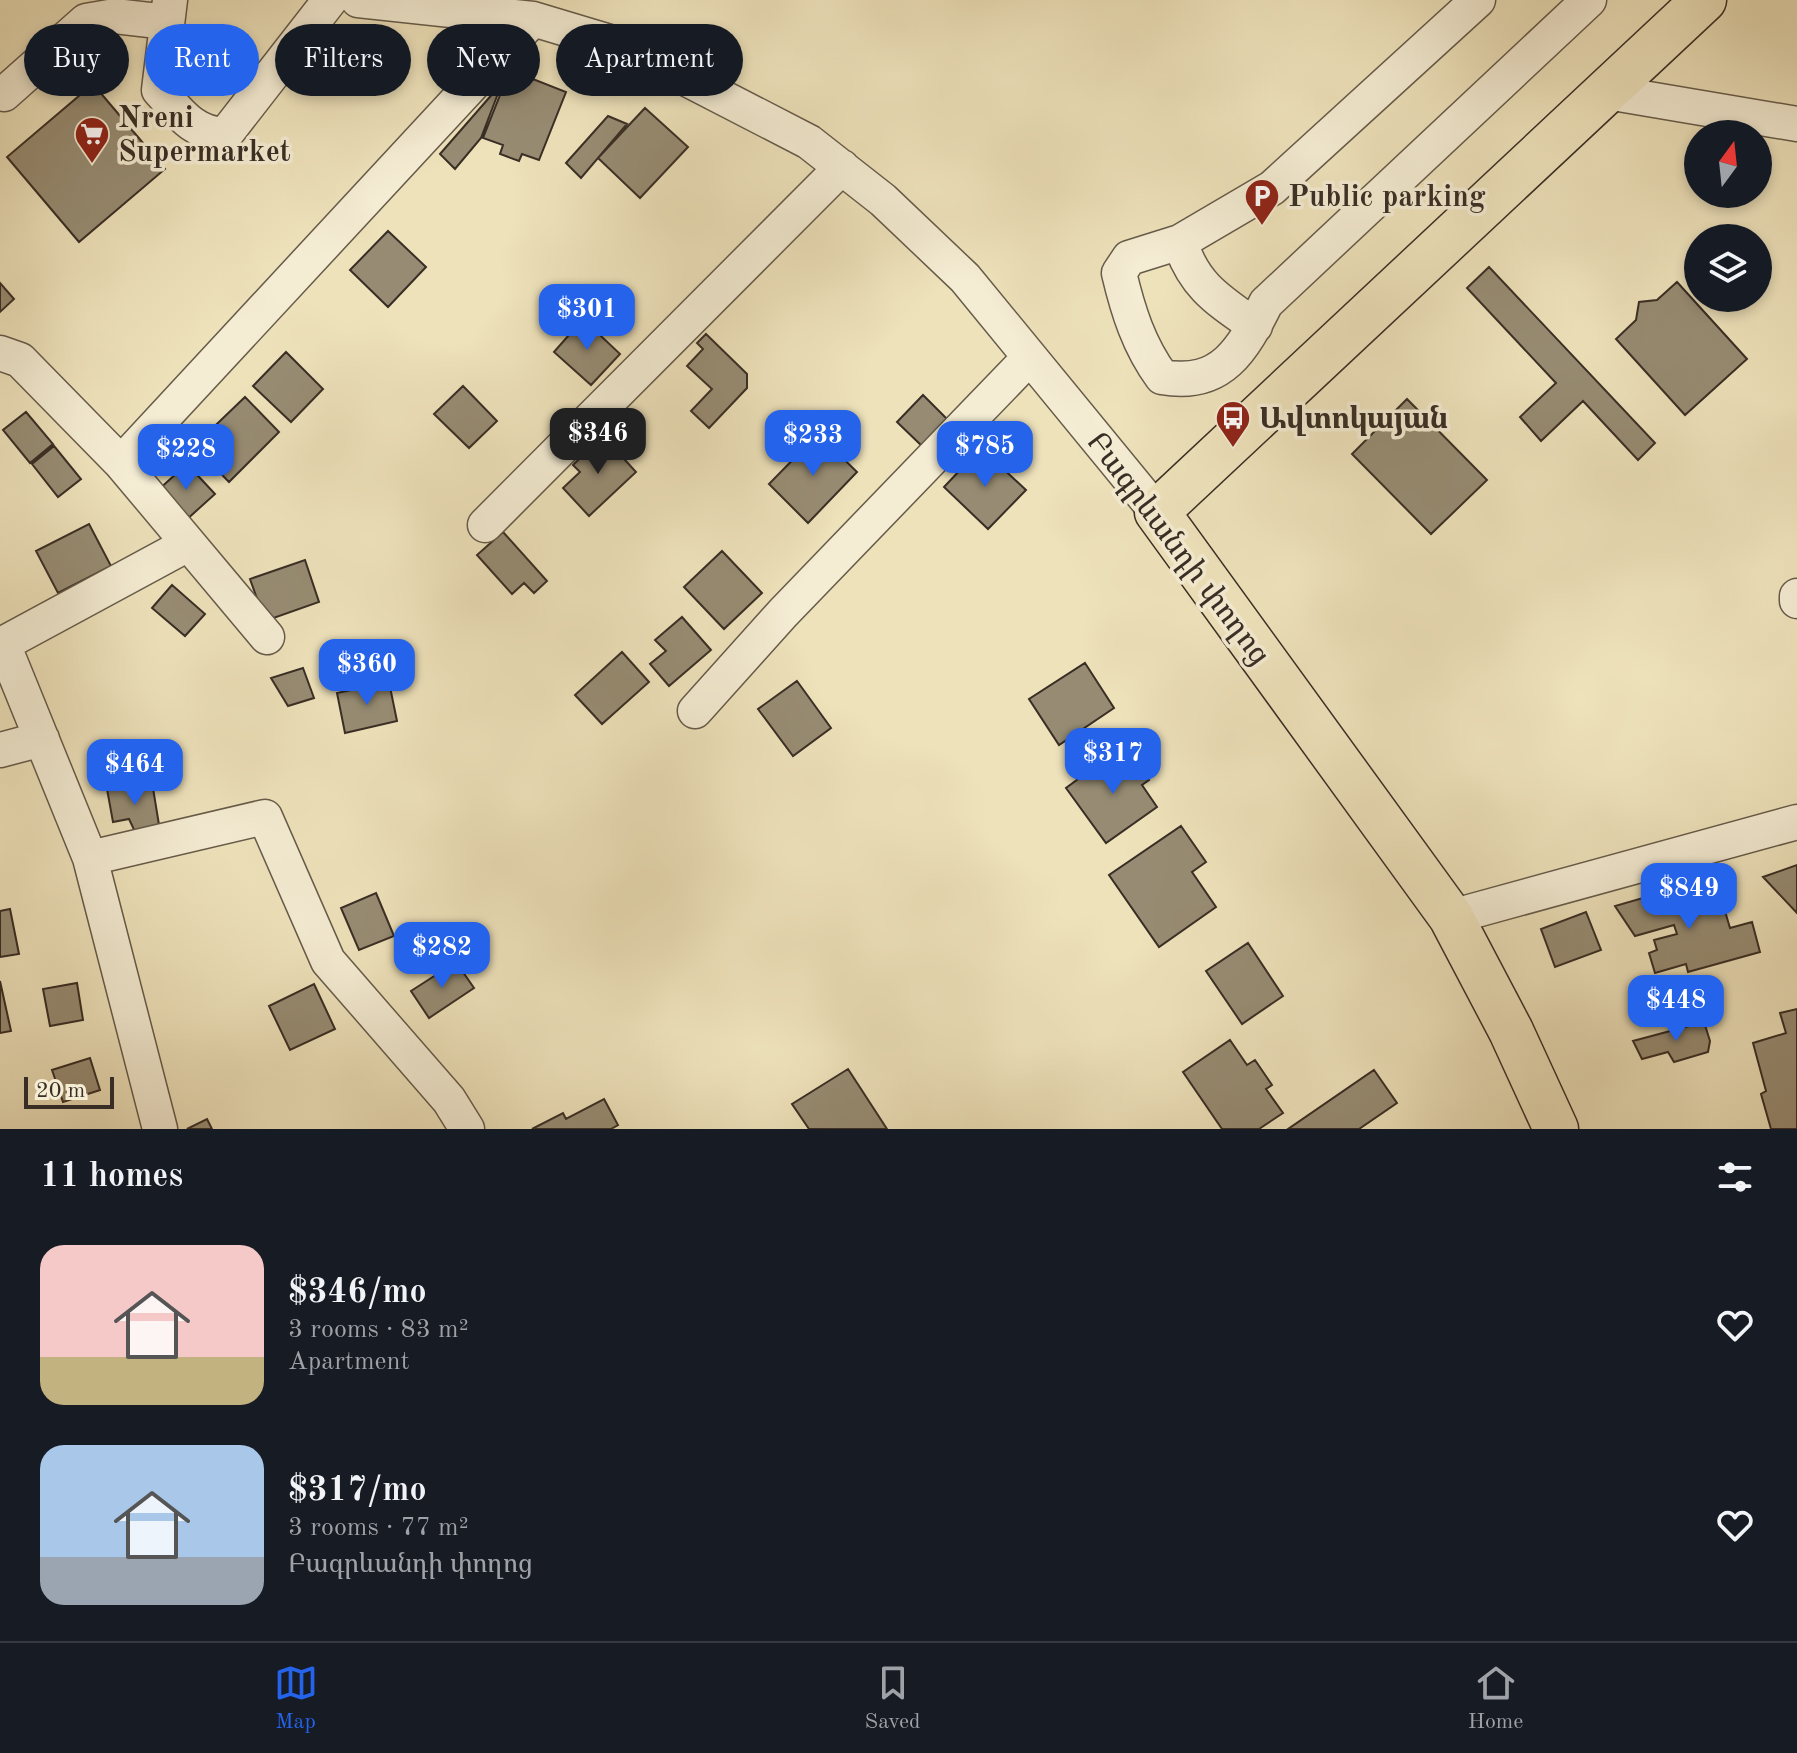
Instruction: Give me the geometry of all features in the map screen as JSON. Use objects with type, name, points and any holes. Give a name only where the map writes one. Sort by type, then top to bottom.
[{"type":"main road","points":[[1157,512],[1704,0]]},
{"type":"main road","name":"Բագրևանդի փողոց","points":[[1157,512],[1451,917],[1511,1031],[1556,1129]]},
{"type":"street","points":[[4,94],[86,21],[169,11],[159,90],[195,128],[209,134],[225,135],[330,0]]},
{"type":"street","name":"Բագրևանդի փողոց","points":[[358,0],[533,19],[623,46],[809,142],[883,200],[965,278],[1157,512]]},
{"type":"street","points":[[1478,0],[1272,188],[1180,242],[1129,258],[1119,273],[1145,355],[1162,377],[1185,382],[1221,369],[1243,348],[1266,303],[1589,0]]},
{"type":"street","points":[[121,463],[533,19]]},
{"type":"street","points":[[1607,92],[1797,124]]},
{"type":"street","points":[[485,525],[842,167]]},
{"type":"street","points":[[1180,242],[1188,268],[1211,295],[1255,326]]},
{"type":"street","points":[[0,353],[20,360],[121,463],[267,637]]},
{"type":"street","points":[[695,711],[783,613],[1030,357]]},
{"type":"street","points":[[160,1129],[90,858],[3,644],[188,544]]},
{"type":"street","points":[[0,750],[42,739]]},
{"type":"street","points":[[90,858],[265,817],[328,961],[449,1100],[467,1129]]},
{"type":"street","points":[[1451,917],[1797,822]]},
{"type":"building","points":[[540,82],[556,88],[556,96],[564,96],[539,160],[522,154],[519,161],[500,154],[503,145],[483,138],[500,96],[540,96]]},
{"type":"building","points":[[79,96],[103,96],[165,169],[79,242],[7,157]]},
{"type":"building","points":[[491,96],[497,96],[481,138],[455,169],[440,154]]},
{"type":"building","points":[[645,108],[688,147],[640,198],[598,158]]},
{"type":"building","points":[[608,116],[627,124],[581,178],[566,163]]},
{"type":"building","points":[[388,231],[426,267],[388,307],[350,270]]},
{"type":"building","points":[[1489,267],[1655,443],[1638,460],[1583,401],[1541,441],[1520,417],[1556,383],[1467,288]]},
{"type":"building","points":[[1677,282],[1684,290],[1684,312],[1704,312],[1747,359],[1685,415],[1616,339],[1636,320],[1639,302],[1657,300]]},
{"type":"building","points":[[0,283],[14,299],[0,312]]},
{"type":"building","points":[[583,319],[620,354],[591,385],[554,352]]},
{"type":"building","points":[[706,334],[747,374],[747,388],[709,428],[691,411],[712,389],[687,366],[703,349],[697,343]]},
{"type":"building","points":[[286,352],[323,389],[291,422],[253,386]]},
{"type":"building","points":[[463,386],[497,421],[469,448],[434,414]]},
{"type":"building","points":[[923,395],[950,422],[924,448],[897,422]]},
{"type":"building","points":[[245,397],[279,432],[229,482],[194,446]]},
{"type":"building","points":[[1407,399],[1487,480],[1431,534],[1352,454]]},
{"type":"building","points":[[26,412],[53,444],[30,463],[3,430]]},
{"type":"building","points":[[818,434],[857,472],[808,523],[769,484]]},
{"type":"building","points":[[603,436],[636,472],[589,516],[563,488],[580,472],[573,465]]},
{"type":"building","points":[[54,446],[81,479],[58,497],[32,464]]},
{"type":"building","points":[[981,448],[1026,490],[988,529],[944,487]]},
{"type":"building","points":[[187,464],[215,494],[185,521],[157,491]]},
{"type":"building","points":[[89,524],[111,566],[58,593],[36,551]]},
{"type":"building","points":[[503,532],[547,581],[534,593],[524,583],[512,594],[477,555]]},
{"type":"building","points":[[722,551],[762,593],[724,629],[684,587]]},
{"type":"building","points":[[305,560],[319,602],[265,621],[250,579]]},
{"type":"building","points":[[172,585],[205,614],[185,636],[152,608]]},
{"type":"building","points":[[682,617],[711,650],[669,686],[650,664],[666,651],[655,640]]},
{"type":"building","points":[[622,652],[649,682],[602,724],[575,695]]},
{"type":"building","points":[[1085,663],[1114,708],[1059,745],[1029,699]]},
{"type":"building","points":[[303,668],[314,698],[288,706],[271,678]]},
{"type":"building","points":[[797,681],[831,728],[793,756],[758,709]]},
{"type":"building","points":[[389,682],[397,721],[345,733],[337,693]]},
{"type":"building","points":[[1116,751],[1127,766],[1135,760],[1149,780],[1142,785],[1157,807],[1106,843],[1066,788]]},
{"type":"building","points":[[152,782],[160,831],[136,834],[129,819],[113,822],[107,789]]},
{"type":"building","points":[[1181,826],[1206,862],[1192,872],[1216,907],[1159,947],[1109,875]]},
{"type":"building","points":[[1797,865],[1797,913],[1763,877]]},
{"type":"building","points":[[1674,889],[1678,903],[1719,891],[1730,928],[1752,922],[1760,952],[1688,972],[1686,964],[1655,973],[1649,953],[1657,950],[1654,940],[1677,934],[1674,925],[1635,936],[1615,906]]},
{"type":"building","points":[[376,893],[394,936],[359,950],[341,908]]},
{"type":"building","points":[[10,909],[19,954],[0,957],[0,911]]},
{"type":"building","points":[[1586,912],[1601,950],[1555,967],[1541,929]]},
{"type":"building","points":[[1248,943],[1283,996],[1242,1024],[1206,971]]},
{"type":"building","points":[[456,962],[474,988],[429,1018],[411,991]]},
{"type":"building","points":[[0,981],[11,1031],[0,1033]]},
{"type":"building","points":[[77,983],[83,1020],[50,1026],[43,989]]},
{"type":"building","points":[[314,984],[335,1029],[290,1050],[269,1006]]},
{"type":"building","points":[[1797,1009],[1797,1129],[1771,1129],[1761,1094],[1766,1091],[1753,1043],[1786,1033],[1780,1013]]},
{"type":"building","points":[[1704,1022],[1710,1041],[1708,1052],[1674,1062],[1668,1052],[1642,1059],[1633,1041]]},
{"type":"building","points":[[1230,1040],[1247,1065],[1255,1060],[1272,1085],[1266,1089],[1283,1113],[1259,1129],[1222,1129],[1183,1072]]},
{"type":"building","points":[[90,1058],[100,1090],[63,1102],[52,1070]]},
{"type":"building","points":[[848,1069],[887,1129],[809,1129],[792,1104]]},
{"type":"building","points":[[1374,1070],[1397,1103],[1359,1129],[1288,1129]]},
{"type":"building","points":[[604,1099],[618,1125],[611,1129],[532,1129],[563,1113],[566,1119]]},
{"type":"building","points":[[207,1119],[212,1129],[187,1129]]},
{"type":"place","name":"Nreni Supermarket","points":[[92,165]]},
{"type":"place","name":"Public parking","points":[[1262,227]]},
{"type":"place","name":"Ավտոկայան","points":[[1233,449]]}]
